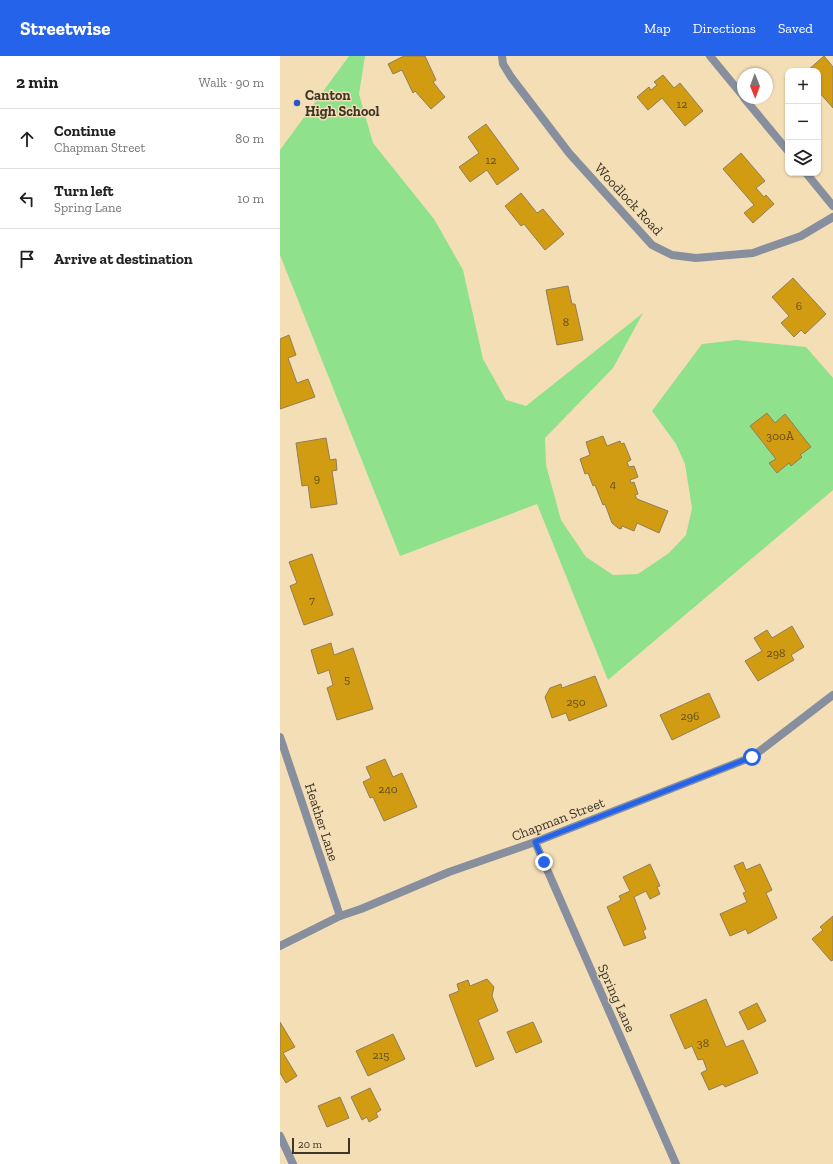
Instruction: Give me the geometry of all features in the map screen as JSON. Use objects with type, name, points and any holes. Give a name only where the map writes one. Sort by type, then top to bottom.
[{"type":"street","name":"Woodlock Road","points":[[502,56],[503,64],[511,77],[569,153],[652,245],[672,255],[696,258],[753,253],[801,236],[833,217]]},
{"type":"street","points":[[710,56],[737,89]]},
{"type":"street","points":[[750,104],[785,147]]},
{"type":"street","points":[[808,176],[833,206]]},
{"type":"street","name":"Chapman Street","points":[[280,946],[340,916],[361,909],[449,872],[535,842],[752,757],[833,695]]},
{"type":"street","name":"Heather Lane","points":[[280,737],[340,916]]},
{"type":"street","name":"Spring Lane","points":[[535,842],[676,1164]]},
{"type":"street","points":[[280,1136],[293,1164]]},
{"type":"green space","points":[[349,56],[365,56],[359,94],[373,143],[434,219],[463,270],[483,359],[506,400],[526,406],[643,313],[613,368],[545,438],[546,465],[561,520],[586,557],[613,575],[638,574],[669,553],[686,535],[692,508],[685,464],[676,444],[652,411],[702,344],[737,340],[806,347],[833,378],[833,490],[608,680],[537,504],[400,556],[280,255],[280,150]]},
{"type":"building","points":[[404,56],[425,56],[436,80],[433,82],[445,97],[431,109],[415,91],[413,93],[402,70],[393,74],[388,64]]},
{"type":"building","points":[[824,56],[833,67],[833,108],[821,94],[821,68],[810,68]]},
{"type":"building","points":[[663,75],[674,88],[680,83],[703,111],[685,126],[662,98],[648,110],[637,97],[649,87],[651,90],[657,85],[654,82]]},
{"type":"building","points":[[486,124],[519,169],[497,185],[487,170],[470,182],[459,167],[479,153],[468,137]]},
{"type":"building","points":[[741,153],[765,181],[756,188],[764,197],[766,195],[774,204],[753,223],[744,213],[754,205],[723,169]]},
{"type":"building","points":[[521,193],[537,213],[543,209],[564,234],[545,250],[524,224],[521,226],[505,206]]},
{"type":"building","points":[[793,278],[826,314],[805,334],[801,330],[794,337],[781,323],[789,316],[772,297]]},
{"type":"building","points":[[568,286],[572,304],[575,304],[583,340],[557,345],[546,290]]},
{"type":"building","points":[[289,335],[296,355],[288,358],[297,383],[308,379],[315,397],[280,409],[280,339]]},
{"type":"building","points":[[767,413],[775,423],[785,414],[811,447],[800,455],[802,457],[791,466],[789,463],[777,473],[769,463],[776,459],[750,426]]},
{"type":"building","points":[[603,436],[607,446],[620,441],[621,444],[624,443],[631,460],[627,462],[629,467],[634,466],[638,477],[630,480],[631,483],[634,482],[638,494],[635,495],[637,499],[668,511],[659,533],[637,523],[634,531],[622,526],[621,529],[618,528],[612,523],[605,504],[603,505],[595,485],[593,486],[588,473],[585,474],[580,459],[590,455],[586,442]]},
{"type":"building","points":[[326,438],[330,460],[336,459],[337,470],[332,471],[337,504],[311,508],[308,485],[302,486],[296,443]]},
{"type":"building","points":[[312,554],[333,615],[304,625],[290,586],[297,583],[289,562]]},
{"type":"building","points":[[792,626],[804,647],[791,655],[794,660],[758,681],[745,661],[762,651],[754,638],[767,630],[772,638]]},
{"type":"building","points":[[331,643],[334,655],[353,648],[373,709],[337,720],[327,688],[333,685],[329,670],[318,674],[311,650]]},
{"type":"building","points":[[595,676],[607,706],[569,721],[566,713],[552,718],[545,697],[550,688],[561,684],[562,688]]},
{"type":"building","points":[[709,693],[720,717],[672,740],[660,715]]},
{"type":"building","points":[[385,759],[393,777],[402,773],[417,807],[384,821],[373,797],[370,798],[363,782],[371,778],[366,767]]},
{"type":"building","points":[[743,862],[746,870],[760,864],[772,890],[766,893],[777,918],[748,934],[746,929],[730,936],[720,914],[747,902],[743,893],[746,892],[734,866]]},
{"type":"building","points":[[650,864],[660,886],[657,887],[660,894],[650,899],[646,891],[634,897],[646,929],[643,931],[646,938],[624,946],[607,907],[621,900],[619,896],[630,891],[623,877]]},
{"type":"building","points":[[833,916],[833,960],[831,961],[812,939],[823,930],[820,927]]},
{"type":"building","points":[[487,979],[494,987],[492,996],[498,1011],[478,1020],[494,1059],[476,1067],[449,995],[459,991],[457,984],[468,980],[470,986]]},
{"type":"building","points":[[706,999],[726,1047],[743,1040],[758,1073],[725,1087],[723,1084],[709,1090],[701,1073],[707,1070],[703,1059],[698,1060],[692,1046],[685,1049],[670,1015]]},
{"type":"building","points":[[757,1003],[766,1021],[748,1030],[739,1012]]},
{"type":"building","points":[[280,1022],[295,1047],[283,1053],[297,1076],[286,1083],[280,1073]]},
{"type":"building","points":[[533,1022],[542,1042],[516,1053],[507,1032]]},
{"type":"building","points":[[393,1034],[405,1059],[368,1076],[356,1051]]},
{"type":"building","points":[[370,1088],[381,1110],[376,1113],[378,1117],[369,1122],[367,1117],[362,1120],[351,1097]]},
{"type":"building","points":[[340,1097],[349,1118],[327,1127],[318,1106]]},
{"type":"place","name":"Canton High School","points":[[297,103]]},
{"type":"route","points":[[544,862],[535,842],[752,757]]}]
